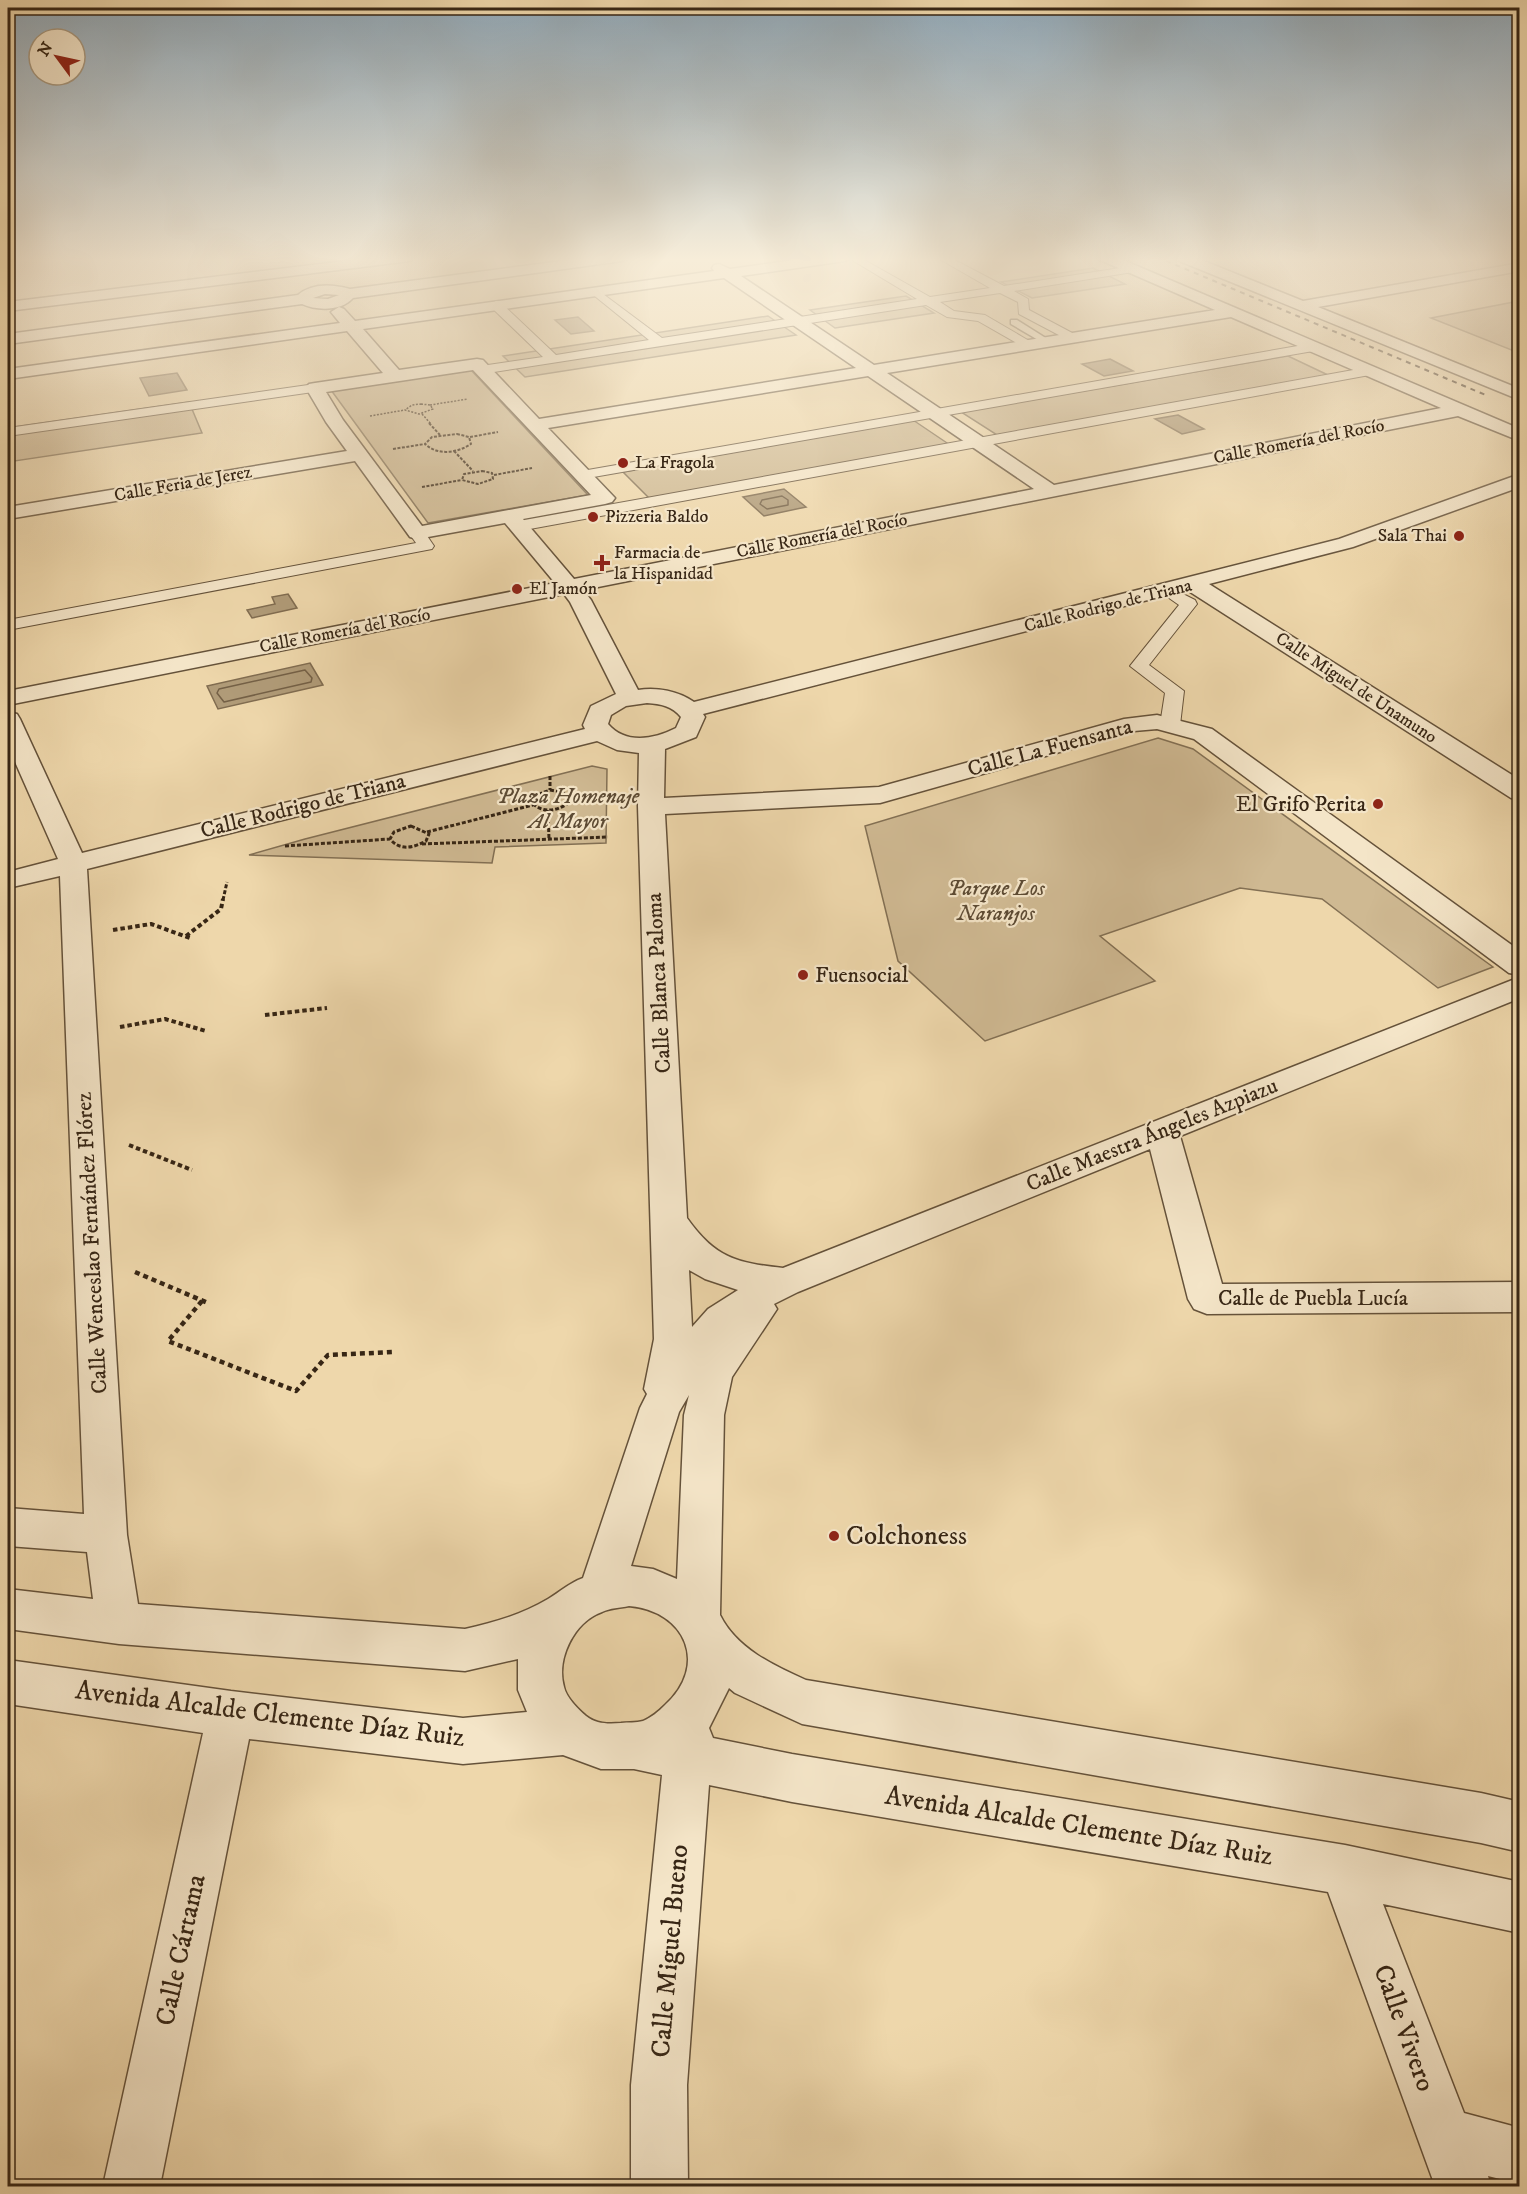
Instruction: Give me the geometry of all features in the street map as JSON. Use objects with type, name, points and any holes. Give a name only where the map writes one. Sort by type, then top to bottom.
[{"type":"street","points":[[8,374],[129,359]]},
{"type":"street","points":[[8,388],[185,359]]},
{"type":"street","points":[[380,359],[395,376]]},
{"type":"street","points":[[481,370],[550,359]]},
{"type":"street","points":[[857,359],[1051,491]]},
{"type":"street","points":[[533,425],[938,359]]},
{"type":"street","points":[[582,475],[1244,359]]},
{"type":"street","points":[[1344,359],[1520,436]]},
{"type":"street","points":[[1363,359],[1520,424]]},
{"type":"street","points":[[1435,359],[1520,395]]},
{"type":"street","points":[[8,432],[477,364],[605,498],[515,521]]},
{"type":"street","points":[[417,533],[515,521],[979,442],[1371,371]]},
{"type":"street","points":[[8,625],[426,546],[359,454],[315,388]]},
{"type":"street","name":"Calle Romería del Rocío","points":[[8,699],[1460,410]]},
{"type":"street","name":"Calle Feria de Jerez","points":[[8,513],[359,454]]},
{"type":"street","name":"Calle Rodrigo de Triana","points":[[689,710],[1167,591],[1346,543],[1520,480]]},
{"type":"street","points":[[515,521],[580,600],[630,697]]},
{"type":"street","name":"Calle Miguel de Unamuno","points":[[1193,584],[1520,792]]},
{"type":"street","points":[[1167,591],[1189,604],[1139,666],[1174,691],[1170,725]]},
{"type":"street","points":[[630,697],[660,697],[683,704],[689,710],[693,717],[687,732],[672,740],[652,745],[621,743],[599,733],[595,725],[595,718],[600,711],[608,705],[630,697]]},
{"type":"street","points":[[8,719],[74,863]]},
{"type":"street","name":"Calle La Fuensanta","points":[[651,806],[684,807],[880,795],[1132,724],[1157,722],[1203,734],[1520,966]]},
{"type":"street","name":"Calle Rodrigo de Triana","points":[[8,880],[599,733]]},
{"type":"street","name":"Calle Blanca Paloma","points":[[652,745],[651,806],[670,1222],[673,1339],[660,1408]]},
{"type":"street","name":"Calle Wenceslao Fernández Flórez","points":[[74,863],[106,1535],[119,1623]]},
{"type":"street","name":"Calle Maestra Ángeles Azpiazu","points":[[602,1591],[660,1408],[696,1349],[721,1320],[754,1298],[785,1282],[1520,987]]},
{"type":"street","name":"Calle de Puebla Lucía","points":[[1162,1131],[1207,1299],[1520,1297]]},
{"type":"street","points":[[670,1222],[684,1244],[697,1258],[719,1270],[746,1279],[785,1282]]},
{"type":"street","name":"Calle Maestra Ángeles Azpiazu","points":[[703,1630],[705,1415],[713,1376],[731,1344],[755,1313],[785,1282]]},
{"type":"street","points":[[8,1527],[106,1535]]},
{"type":"street","points":[[8,1609],[119,1623],[465,1650],[515,1639],[563,1614],[581,1600],[602,1591],[629,1586],[655,1589],[679,1600],[703,1630],[751,1678],[802,1702],[1481,1818],[1520,1827]]},
{"type":"street","points":[[563,1614],[547,1637],[540,1663],[541,1690],[551,1711],[568,1732]]},
{"type":"street","points":[[689,1736],[705,1692],[711,1666],[703,1630]]},
{"type":"street","name":"Avenida Alcalde Clemente Díaz Ruiz","points":[[8,1682],[231,1714],[463,1741],[568,1732],[594,1745],[618,1748],[638,1747],[689,1736],[792,1778],[1345,1870],[1520,1908]]},
{"type":"street","name":"Calle Cártama","points":[[131,2187],[231,1714]]},
{"type":"street","name":"Calle Miguel Bueno","points":[[659,2187],[659,2085],[689,1736]]},
{"type":"street","name":"Calle Vivero","points":[[1345,1870],[1463,2187]]},
{"type":"street","points":[[1443,2136],[1520,2156]]},
{"type":"path","points":[[422,414],[431,410],[432,407],[417,404],[405,410],[422,414],[440,435]]},
{"type":"path","points":[[457,434],[472,440],[467,447],[454,451],[434,450],[425,444],[432,437],[440,435],[457,434]]},
{"type":"path","points":[[454,451],[473,471],[489,471],[495,477],[491,481],[478,484],[462,480],[464,474],[473,471]]},
{"type":"path","points":[[550,775],[550,790]]},
{"type":"path","points":[[533,805],[531,802],[534,796],[550,790],[562,792],[569,799],[611,797]]},
{"type":"path","points":[[427,832],[533,805],[548,810],[563,807],[569,799]]},
{"type":"path","points":[[548,810],[549,839]]},
{"type":"path","points":[[390,839],[394,832],[404,827],[422,828],[429,837],[422,844]]},
{"type":"path","points":[[278,847],[390,839],[399,847],[410,848],[422,844],[608,837]]},
{"type":"path","points":[[108,931],[151,924],[188,937],[221,909],[227,882]]},
{"type":"path","points":[[265,1015],[327,1008]]},
{"type":"path","points":[[116,1027],[165,1019],[206,1031]]},
{"type":"path","points":[[125,1144],[192,1170]]},
{"type":"path","points":[[135,1272],[208,1303]]},
{"type":"path","points":[[202,1300],[168,1341],[296,1391],[328,1354],[394,1352]]},
{"type":"green space","points":[[507,359],[639,359],[525,377]]},
{"type":"green space","points":[[1268,359],[1295,359],[1328,375],[997,435],[961,412]]},
{"type":"green space","points":[[470,369],[588,495],[428,523],[331,390]]},
{"type":"green space","points":[[189,402],[202,433],[8,462],[8,428]]},
{"type":"green space","points":[[913,420],[950,445],[650,499],[623,472]]},
{"type":"green space","name":"Parque Los Naranjos","points":[[1158,738],[1193,749],[1493,967],[1438,988],[1322,899],[1240,888],[1100,936],[1155,981],[985,1041],[898,961],[865,826]]},
{"type":"green space","name":"Plaza Homenaje Al Mayor","points":[[592,766],[607,769],[606,843],[495,847],[492,863],[249,855],[305,839]]},
{"type":"water","points":[[1111,359],[1133,371],[1104,376],[1082,364]]},
{"type":"water","points":[[177,373],[187,390],[149,396],[140,378]]},
{"type":"water","points":[[1178,415],[1204,429],[1182,434],[1155,419]]},
{"type":"water","points":[[784,489],[806,507],[764,516],[743,497]]},
{"type":"water","points":[[288,594],[297,608],[252,618],[247,610],[275,604],[272,597]]},
{"type":"water","points":[[310,663],[323,685],[218,709],[207,686]]},
{"type":"railway","points":[[1401,359],[1488,396]]},
{"type":"place","name":"La Fragola","points":[[623,463]]},
{"type":"place","name":"Pizzeria Baldo","points":[[593,517]]},
{"type":"place","name":"Sala Thai","points":[[1459,536]]},
{"type":"place","name":"Farmacia de la Hispanidad","points":[[602,563]]},
{"type":"place","name":"El Jamón","points":[[517,589]]},
{"type":"place","name":"El Grifo Perita","points":[[1378,804]]},
{"type":"place","name":"Fuensocial","points":[[803,975]]},
{"type":"place","name":"Colchoness","points":[[834,1536]]}]
